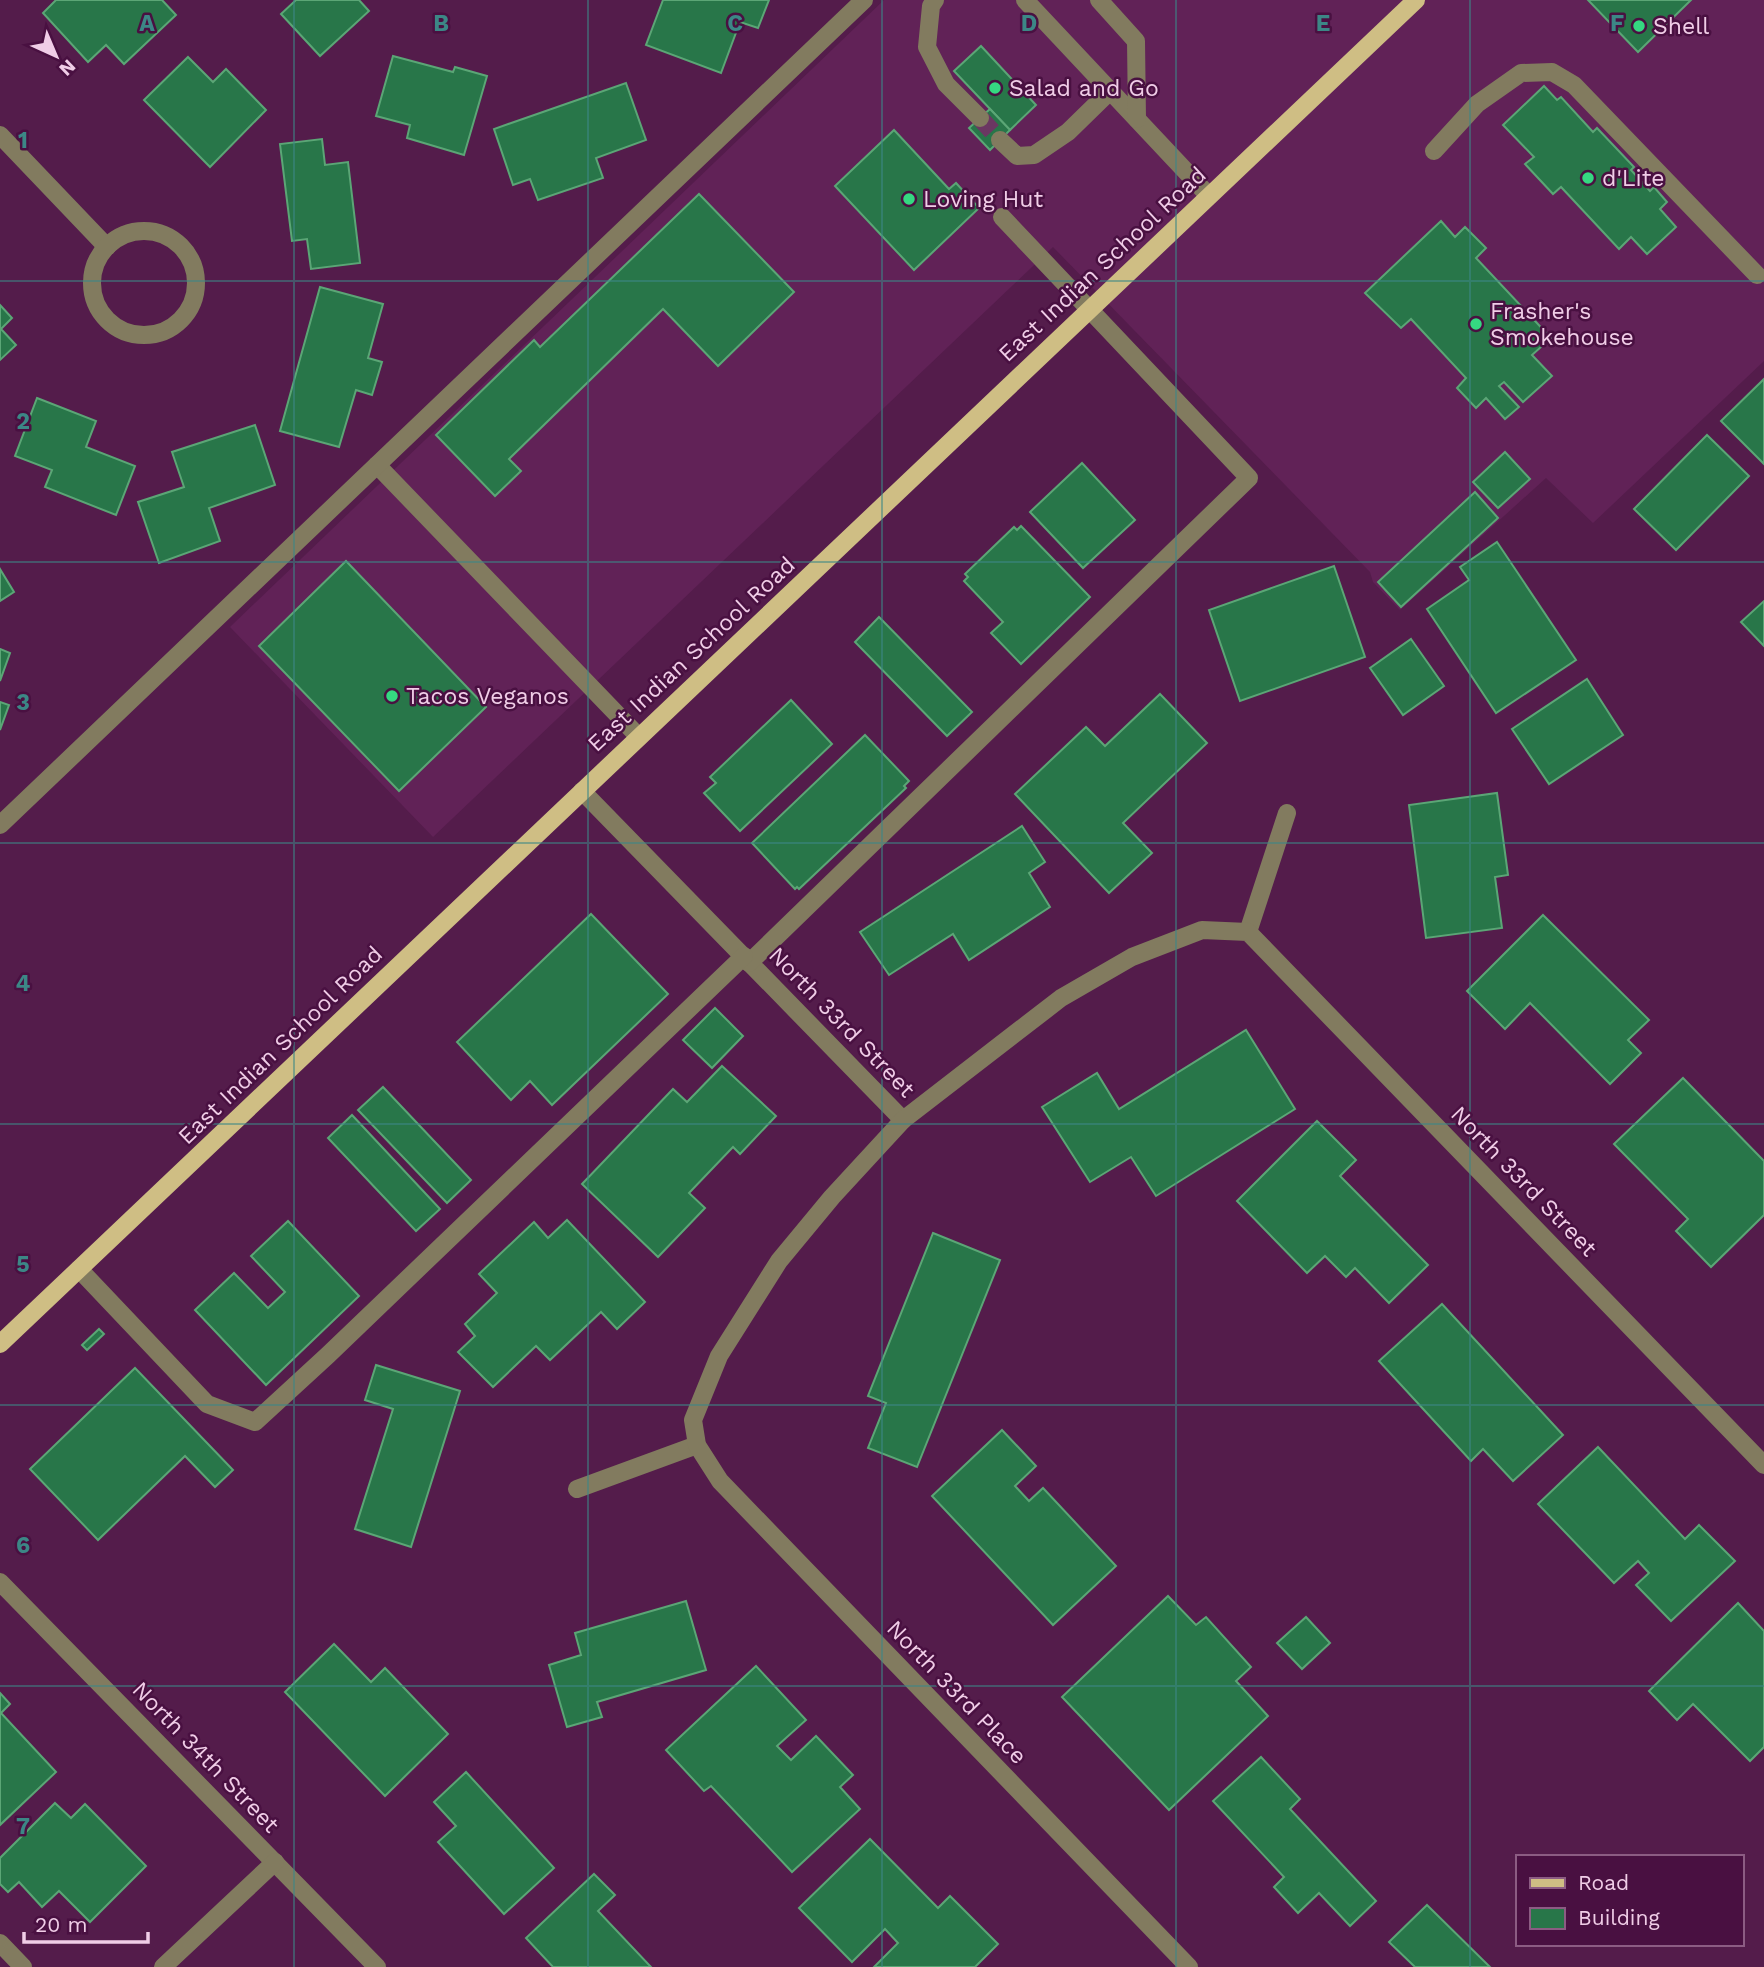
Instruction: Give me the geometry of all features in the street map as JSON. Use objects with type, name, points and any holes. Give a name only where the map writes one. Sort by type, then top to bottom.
[{"type":"main road","name":"East Indian School Road","points":[[0,1344],[1416,0]]},
{"type":"street","points":[[0,825],[864,0]]},
{"type":"street","points":[[935,0],[931,6],[927,47],[946,84],[980,118]]},
{"type":"street","points":[[1025,0],[1209,196]]},
{"type":"street","points":[[1099,0],[1136,41],[1137,119]]},
{"type":"street","points":[[1434,151],[1477,104],[1521,73],[1552,72],[1574,85],[1757,275]]},
{"type":"street","points":[[1000,140],[1017,156],[1034,155],[1068,132],[1110,91]]},
{"type":"street","points":[[0,135],[107,247]]},
{"type":"street","points":[[79,1269],[207,1404],[255,1422],[746,959],[1249,478],[1002,217]]},
{"type":"street","points":[[138,231],[155,232],[171,238],[185,249],[193,264],[196,282],[194,299],[186,314],[173,326],[158,333],[141,335],[124,332],[110,323],[99,310],[93,294],[97,261],[107,247],[121,236],[138,231]]},
{"type":"street","points":[[377,465],[639,737]]},
{"type":"street","name":"North 33rd Street","points":[[582,791],[903,1120],[1061,998],[1132,957],[1202,930],[1248,932],[1764,1465]]},
{"type":"street","points":[[1248,932],[1287,813]]},
{"type":"street","points":[[577,1489],[696,1445],[693,1420],[719,1356],[779,1261],[832,1197],[903,1120]]},
{"type":"street","name":"North 33rd Place","points":[[696,1445],[720,1481],[1189,1967]]},
{"type":"street","name":"North 34th Street","points":[[0,1582],[377,1967]]},
{"type":"street","points":[[163,1967],[275,1861]]},
{"type":"street","points":[[0,1943],[23,1967]]},
{"type":"shaded area","points":[[884,0],[1764,0],[1764,361],[1593,523],[1546,478],[1400,610],[1373,582],[1370,572],[1053,247],[433,837],[230,627]]},
{"type":"building","points":[[56,0],[162,0],[176,15],[124,64],[106,45],[88,62],[43,13]]},
{"type":"building","points":[[296,0],[359,0],[369,11],[320,56],[281,14]]},
{"type":"building","points":[[663,0],[769,0],[758,28],[740,22],[721,73],[646,45]]},
{"type":"building","name":"Shell","points":[[1588,0],[1691,0],[1638,52]]},
{"type":"building","name":"Salad and Go","points":[[981,46],[1036,105],[1010,130],[954,71]]},
{"type":"building","points":[[393,56],[453,72],[455,67],[487,76],[464,155],[407,138],[410,125],[376,116]]},
{"type":"building","points":[[188,57],[213,82],[226,69],[266,110],[210,167],[144,100]]},
{"type":"building","points":[[626,83],[646,140],[596,158],[603,178],[538,200],[530,179],[513,185],[494,129]]},
{"type":"building","name":"d'Lite","points":[[1544,86],[1557,100],[1561,97],[1593,132],[1597,128],[1634,167],[1631,170],[1650,191],[1654,187],[1667,202],[1660,209],[1676,227],[1647,254],[1631,237],[1619,249],[1561,187],[1553,194],[1525,164],[1534,157],[1503,125]]},
{"type":"building","points":[[990,109],[1010,130],[990,150],[969,128]]},
{"type":"building","name":"Loving Hut","points":[[894,130],[949,189],[956,183],[979,208],[914,270],[835,186]]},
{"type":"building","points":[[322,139],[325,165],[348,162],[360,263],[311,269],[307,239],[292,241],[280,144]]},
{"type":"building","points":[[699,194],[794,292],[718,366],[663,309],[509,459],[521,471],[495,496],[436,435],[534,340],[540,347]]},
{"type":"building","name":"Frasher's Smokehouse","points":[[1441,221],[1455,237],[1465,227],[1486,248],[1476,258],[1551,338],[1532,355],[1552,376],[1523,402],[1504,382],[1499,386],[1519,407],[1505,419],[1486,398],[1476,408],[1457,388],[1466,378],[1411,319],[1401,328],[1365,293]]},
{"type":"building","points":[[320,287],[383,304],[368,358],[382,362],[372,395],[356,390],[339,447],[280,431]]},
{"type":"building","points":[[0,305],[12,318],[1,329],[16,345],[0,360]]},
{"type":"building","points":[[1764,379],[1764,464],[1721,421]]},
{"type":"building","points":[[37,398],[96,421],[86,447],[135,466],[116,515],[45,487],[52,470],[15,456]]},
{"type":"building","points":[[255,425],[275,485],[209,508],[220,541],[159,563],[138,502],[184,487],[172,452]]},
{"type":"building","points":[[1707,435],[1749,476],[1676,550],[1634,509]]},
{"type":"building","points":[[1505,452],[1530,479],[1498,508],[1473,482]]},
{"type":"building","points":[[1082,463],[1135,520],[1083,568],[1030,512]]},
{"type":"building","points":[[1475,492],[1498,518],[1401,607],[1378,582]]},
{"type":"building","points":[[1021,526],[1090,597],[1021,664],[991,633],[1003,622],[964,581],[968,577],[965,574],[1014,527],[1017,530]]},
{"type":"building","points":[[1497,542],[1576,660],[1496,713],[1427,609],[1469,580],[1460,567]]},
{"type":"building","points":[[346,561],[486,707],[399,791],[259,646]]},
{"type":"building","points":[[1334,566],[1365,657],[1240,701],[1209,610]]},
{"type":"building","points":[[0,569],[14,592],[0,601]]},
{"type":"building","points":[[1764,601],[1764,646],[1741,622]]},
{"type":"building","points":[[879,617],[972,712],[947,736],[855,642]]},
{"type":"building","points":[[1411,639],[1444,686],[1403,715],[1370,668]]},
{"type":"building","points":[[0,649],[10,653],[0,681]]},
{"type":"building","points":[[1587,679],[1623,735],[1549,784],[1512,729]]},
{"type":"building","points":[[1160,694],[1207,743],[1123,823],[1152,853],[1109,893],[1015,794],[1086,727],[1105,746]]},
{"type":"building","points":[[791,700],[832,744],[740,831],[704,793],[716,783],[710,777]]},
{"type":"building","points":[[0,702],[9,705],[0,730]]},
{"type":"building","points":[[865,735],[909,781],[904,786],[906,788],[799,889],[795,889],[752,843]]},
{"type":"building","points":[[1497,793],[1508,875],[1495,877],[1502,928],[1426,938],[1409,805]]},
{"type":"building","points":[[1022,826],[1045,862],[1029,873],[1050,907],[969,960],[953,934],[889,975],[860,932]]},
{"type":"building","points":[[591,914],[668,994],[552,1105],[530,1081],[511,1100],[457,1042]]},
{"type":"building","points":[[1543,915],[1649,1020],[1628,1040],[1641,1053],[1610,1084],[1530,1003],[1505,1029],[1467,991]]},
{"type":"building","points":[[715,1008],[743,1036],[712,1068],[683,1040]]},
{"type":"building","points":[[1246,1030],[1295,1109],[1156,1196],[1131,1157],[1090,1182],[1042,1107],[1097,1073],[1119,1109]]},
{"type":"building","points":[[722,1066],[776,1116],[740,1154],[733,1147],[689,1193],[705,1208],[658,1257],[582,1184],[673,1089],[687,1102]]},
{"type":"building","points":[[1683,1078],[1764,1161],[1764,1215],[1711,1267],[1676,1231],[1688,1219],[1614,1144]]},
{"type":"building","points":[[383,1087],[471,1180],[447,1203],[358,1110]]},
{"type":"building","points":[[352,1115],[440,1209],[416,1231],[328,1138]]},
{"type":"building","points":[[1317,1121],[1356,1160],[1340,1176],[1428,1265],[1389,1303],[1355,1268],[1346,1277],[1325,1256],[1307,1273],[1237,1201]]},
{"type":"building","points":[[567,1220],[645,1302],[617,1329],[601,1312],[550,1360],[536,1346],[493,1387],[458,1352],[475,1336],[465,1324],[497,1293],[479,1274],[534,1222],[548,1238]]},
{"type":"building","points":[[288,1221],[359,1296],[266,1385],[195,1310],[234,1273],[268,1308],[285,1292],[251,1256]]},
{"type":"building","points":[[933,1233],[1000,1260],[917,1467],[868,1448],[886,1403],[868,1396]]},
{"type":"building","points":[[1442,1304],[1563,1435],[1513,1481],[1483,1449],[1471,1461],[1379,1361]]},
{"type":"building","points":[[99,1329],[104,1334],[87,1350],[82,1345]]},
{"type":"building","points":[[376,1365],[460,1391],[411,1547],[355,1529],[393,1409],[365,1400]]},
{"type":"building","points":[[135,1368],[233,1470],[215,1487],[185,1456],[98,1540],[30,1469]]},
{"type":"building","points":[[1002,1430],[1036,1466],[1015,1486],[1029,1501],[1043,1488],[1116,1566],[1053,1625],[932,1496]]},
{"type":"building","points":[[1598,1447],[1685,1539],[1699,1525],[1735,1561],[1671,1621],[1636,1585],[1649,1573],[1638,1561],[1614,1583],[1538,1504]]},
{"type":"building","points":[[1168,1596],[1196,1625],[1206,1617],[1251,1667],[1236,1681],[1268,1716],[1169,1810],[1062,1697]]},
{"type":"building","points":[[686,1601],[706,1670],[597,1702],[602,1717],[567,1727],[549,1665],[581,1655],[575,1633]]},
{"type":"building","points":[[1738,1603],[1764,1631],[1764,1747],[1750,1761],[1693,1704],[1677,1720],[1649,1691]]},
{"type":"building","points":[[1306,1617],[1330,1643],[1302,1669],[1277,1643]]},
{"type":"building","points":[[334,1644],[371,1682],[385,1668],[448,1734],[385,1796],[285,1692]]},
{"type":"building","points":[[756,1666],[806,1720],[777,1746],[791,1760],[816,1736],[853,1775],[840,1787],[860,1809],[792,1872],[711,1786],[704,1791],[666,1750]]},
{"type":"building","points":[[0,1693],[10,1704],[1,1713],[56,1772],[0,1825]]},
{"type":"building","points":[[1261,1757],[1300,1799],[1290,1809],[1376,1901],[1350,1926],[1319,1893],[1298,1913],[1274,1887],[1284,1877],[1213,1801]]},
{"type":"building","points":[[466,1772],[554,1868],[504,1914],[438,1842],[456,1826],[434,1802]]},
{"type":"building","points":[[55,1803],[71,1818],[85,1804],[146,1866],[90,1922],[59,1891],[42,1907],[19,1882],[8,1892],[0,1884],[0,1858]]},
{"type":"building","points":[[870,1839],[938,1908],[950,1896],[998,1944],[975,1967],[874,1967],[898,1943],[885,1929],[852,1962],[799,1908]]},
{"type":"building","points":[[594,1874],[615,1895],[598,1911],[651,1967],[553,1967],[526,1938]]},
{"type":"building","points":[[1427,1905],[1490,1967],[1415,1967],[1389,1942]]},
{"type":"tunnel","points":[[980,118],[1000,140]]},
{"type":"place","name":"Shell","points":[[1639,26]]},
{"type":"place","name":"Salad and Go","points":[[995,88]]},
{"type":"place","name":"d'Lite","points":[[1588,178]]},
{"type":"place","name":"Loving Hut","points":[[909,199]]},
{"type":"place","name":"Frasher's Smokehouse","points":[[1476,324]]},
{"type":"place","name":"Tacos Veganos","points":[[392,696]]}]
